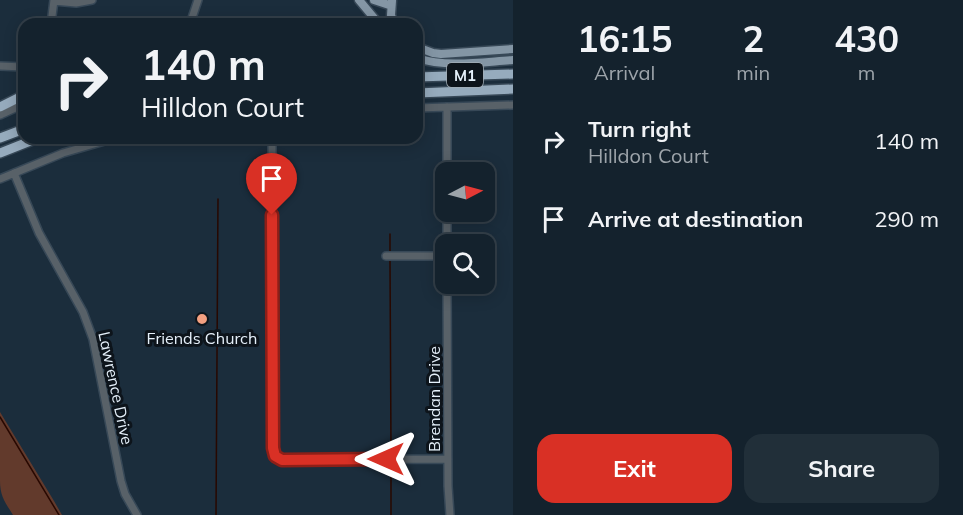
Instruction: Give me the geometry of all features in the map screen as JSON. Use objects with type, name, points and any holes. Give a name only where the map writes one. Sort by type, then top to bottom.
[{"type":"highway","name":"M1","points":[[423,78],[513,74]]},
{"type":"highway","name":"M1","points":[[423,93],[513,89]]},
{"type":"highway","points":[[0,107],[18,98]]},
{"type":"highway","points":[[0,138],[18,131]]},
{"type":"highway","points":[[0,153],[23,144]]},
{"type":"main road","points":[[359,0],[374,18]]},
{"type":"main road","points":[[374,0],[390,3],[392,18]]},
{"type":"main road","points":[[423,49],[441,54],[513,49]]},
{"type":"main road","points":[[423,60],[444,63],[513,60]]},
{"type":"street","points":[[52,18],[54,1],[76,3],[92,0]]},
{"type":"street","points":[[188,18],[197,2]]},
{"type":"street","points":[[192,18],[197,2]]},
{"type":"street","points":[[0,66],[18,67]]},
{"type":"street","points":[[423,108],[513,105]]},
{"type":"street","points":[[0,115],[18,107]]},
{"type":"street","points":[[447,107],[447,162]]},
{"type":"street","points":[[0,179],[63,153],[94,144]]},
{"type":"street","points":[[272,144],[275,456],[282,460],[448,459]]},
{"type":"street","name":"Lawrence Drive","points":[[14,173],[39,233],[88,323],[121,481],[125,494],[137,515]]},
{"type":"street","points":[[386,256],[435,256]]},
{"type":"street","name":"Brendan Drive","points":[[447,294],[450,515]]},
{"type":"shaded area","points":[[0,412],[62,515],[13,515],[2,495],[0,486]]},
{"type":"waterway","points":[[216,515],[218,199]]},
{"type":"waterway","points":[[390,234],[390,251]]},
{"type":"waterway","points":[[390,261],[391,449]]},
{"type":"waterway","points":[[0,417],[59,515]]},
{"type":"waterway","points":[[391,469],[391,515]]},
{"type":"place","name":"Friends Church","points":[[202,319]]},
{"type":"route","points":[[272,215],[273,448],[275,456],[282,460],[386,459]]}]
